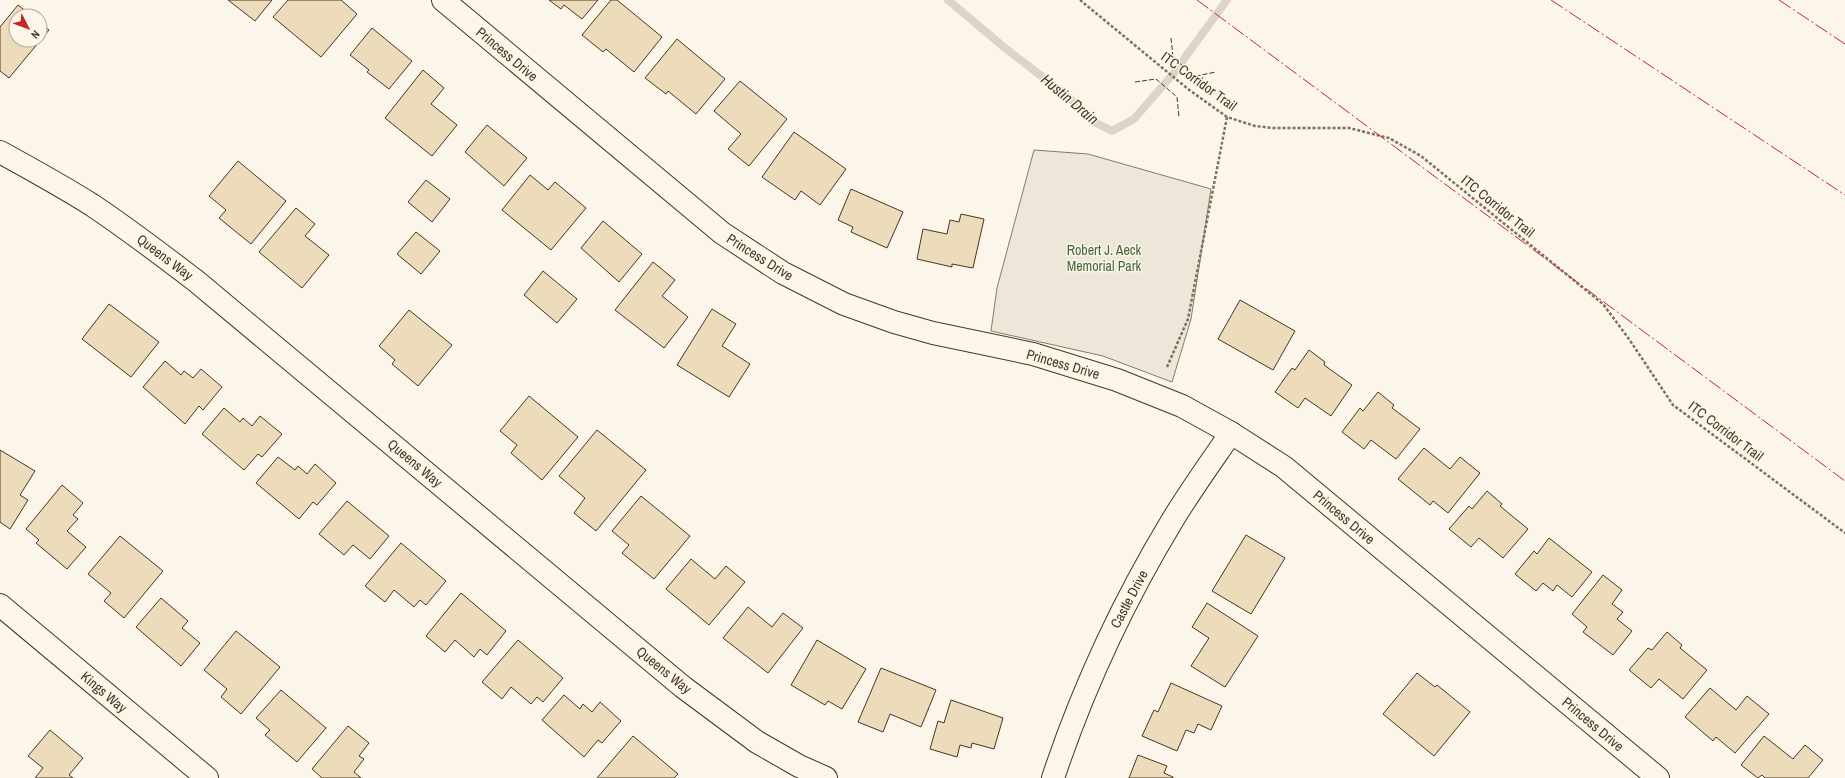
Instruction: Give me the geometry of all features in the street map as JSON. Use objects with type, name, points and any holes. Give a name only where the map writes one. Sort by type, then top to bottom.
[{"type":"street","name":"Princess Drive","points":[[443,0],[722,233],[783,274],[844,304],[894,322],[933,333],[1033,354],[1117,380],[1182,406],[1231,433],[1284,467],[1658,778]]},
{"type":"street","name":"Queens Way","points":[[0,152],[44,175],[92,205],[196,281],[705,704],[757,742],[799,766],[826,778]]},
{"type":"street","name":"Castle Drive","points":[[1052,778],[1068,731],[1119,617],[1173,520],[1231,433]]},
{"type":"street","name":"Kings Way","points":[[0,605],[207,778]]},
{"type":"path","name":"ITC Corridor Trail","points":[[1080,0],[1188,89],[1227,117],[1255,126],[1274,128],[1349,128],[1389,138],[1421,156],[1603,304],[1629,339],[1673,404],[1845,532]]},
{"type":"path","points":[[1167,367],[1188,319],[1227,117]]},
{"type":"green space","name":"Robert J. Aeck Memorial Park","points":[[1034,150],[1088,154],[1211,189],[1191,319],[1172,382],[1103,356],[991,331],[997,288]]},
{"type":"building","points":[[228,0],[272,0],[255,21]]},
{"type":"building","points":[[288,0],[341,0],[357,14],[321,57],[273,17]]},
{"type":"building","points":[[549,0],[598,0],[582,19],[564,5],[561,9]]},
{"type":"building","points":[[611,0],[617,0],[662,37],[634,72],[606,49],[603,52],[582,35]]},
{"type":"building","points":[[8,17],[8,48],[34,48],[9,78],[0,71],[0,27]]},
{"type":"building","points":[[372,28],[412,61],[389,89],[367,72],[369,70],[350,55]]},
{"type":"building","points":[[677,39],[725,79],[696,114],[668,91],[666,94],[645,78]]},
{"type":"building","points":[[423,70],[444,88],[431,104],[457,125],[432,156],[385,118]]},
{"type":"building","points":[[740,81],[787,119],[749,166],[728,149],[741,134],[714,111]]},
{"type":"building","points":[[487,125],[527,158],[504,186],[465,152]]},
{"type":"building","points":[[794,132],[846,169],[820,205],[801,191],[795,200],[762,177]]},
{"type":"building","points":[[238,161],[286,201],[251,244],[219,218],[226,210],[209,196]]},
{"type":"building","points":[[530,175],[548,190],[555,182],[586,208],[551,250],[502,210]]},
{"type":"building","points":[[426,180],[450,199],[432,222],[408,202]]},
{"type":"building","points":[[851,189],[903,212],[887,248],[851,232],[853,227],[838,220]]},
{"type":"building","points":[[296,208],[315,224],[305,236],[329,255],[302,288],[259,252]]},
{"type":"building","points":[[961,214],[984,219],[973,268],[952,264],[952,267],[917,259],[923,229],[947,234],[950,220],[959,222]]},
{"type":"building","points":[[603,221],[642,254],[619,282],[581,248]]},
{"type":"building","points":[[416,232],[440,251],[421,274],[397,254]]},
{"type":"building","points":[[653,262],[675,280],[662,296],[688,317],[664,348],[615,310]]},
{"type":"building","points":[[543,271],[577,299],[557,323],[524,295]]},
{"type":"building","points":[[1240,300],[1295,331],[1273,370],[1218,339]]},
{"type":"building","points":[[109,304],[159,342],[131,377],[82,339]]},
{"type":"building","points":[[712,309],[736,324],[722,346],[750,364],[729,397],[677,365]]},
{"type":"building","points":[[409,310],[452,345],[418,386],[392,364],[395,360],[379,346]]},
{"type":"building","points":[[1309,350],[1325,362],[1324,365],[1352,385],[1331,416],[1305,398],[1298,408],[1275,392],[1292,368],[1295,370]]},
{"type":"building","points":[[165,361],[181,375],[184,371],[193,378],[201,369],[222,387],[203,410],[199,406],[185,424],[143,387]]},
{"type":"building","points":[[1378,392],[1394,405],[1392,408],[1420,429],[1396,459],[1371,440],[1364,449],[1342,432],[1360,408],[1363,411]]},
{"type":"building","points":[[529,396],[578,437],[542,480],[511,453],[517,445],[500,431]]},
{"type":"building","points":[[224,408],[240,422],[243,418],[252,426],[260,416],[282,434],[262,457],[258,454],[244,470],[202,434]]},
{"type":"building","points":[[597,430],[646,470],[596,531],[574,513],[585,498],[559,476]]},
{"type":"building","points":[[1424,448],[1450,469],[1460,457],[1480,473],[1448,513],[1433,501],[1430,505],[1398,479]]},
{"type":"building","points":[[0,450],[35,471],[20,495],[28,500],[10,529],[0,522]]},
{"type":"building","points":[[278,457],[295,470],[298,466],[307,474],[315,464],[336,483],[317,505],[313,502],[299,519],[256,483]]},
{"type":"building","points":[[62,485],[83,503],[73,515],[78,519],[67,531],[86,547],[67,569],[36,543],[39,540],[26,529]]},
{"type":"building","points":[[1487,491],[1502,504],[1500,506],[1528,529],[1503,558],[1479,538],[1471,547],[1449,529],[1469,506],[1472,509]]},
{"type":"building","points":[[641,496],[690,536],[654,579],[622,553],[629,545],[612,531]]},
{"type":"building","points":[[347,501],[389,536],[370,559],[353,545],[344,555],[319,534]]},
{"type":"building","points":[[1246,535],[1285,558],[1251,614],[1212,591]]},
{"type":"building","points":[[120,536],[163,571],[124,618],[104,601],[111,593],[88,574]]},
{"type":"building","points":[[1549,538],[1592,572],[1572,597],[1557,585],[1553,591],[1543,583],[1536,591],[1515,574],[1534,551],[1537,554]]},
{"type":"building","points":[[401,543],[446,581],[426,605],[420,600],[414,607],[394,590],[385,602],[365,586]]},
{"type":"building","points":[[691,559],[715,579],[726,566],[745,582],[709,625],[666,589]]},
{"type":"building","points":[[1603,575],[1622,590],[1612,604],[1623,612],[1617,619],[1632,631],[1613,655],[1583,632],[1587,627],[1572,614]]},
{"type":"building","points":[[461,593],[506,631],[487,655],[480,649],[474,657],[455,640],[445,652],[426,636]]},
{"type":"building","points":[[161,598],[188,621],[182,628],[200,643],[181,666],[136,627]]},
{"type":"building","points":[[1207,603],[1258,636],[1225,687],[1191,666],[1209,638],[1192,627]]},
{"type":"building","points":[[748,607],[772,627],[783,613],[803,628],[768,673],[723,638]]},
{"type":"building","points":[[236,631],[280,667],[241,714],[221,697],[227,689],[204,670]]},
{"type":"building","points":[[1667,632],[1682,645],[1680,648],[1707,670],[1683,699],[1659,679],[1651,688],[1629,670],[1648,648],[1652,650]]},
{"type":"building","points":[[518,640],[563,678],[543,702],[537,697],[531,704],[511,687],[502,699],[482,682]]},
{"type":"building","points":[[817,640],[866,669],[842,709],[828,701],[825,705],[791,685]]},
{"type":"building","points":[[881,668],[936,690],[921,727],[890,714],[883,732],[858,722]]},
{"type":"building","points":[[1417,673],[1435,687],[1437,685],[1470,712],[1434,756],[1383,714]]},
{"type":"building","points":[[1171,683],[1222,706],[1211,730],[1198,724],[1194,733],[1186,730],[1177,751],[1142,736],[1154,710],[1158,712]]},
{"type":"building","points":[[1710,688],[1736,710],[1747,696],[1769,714],[1735,753],[1716,737],[1713,741],[1685,717]]},
{"type":"building","points":[[281,690],[326,728],[297,762],[265,735],[270,730],[256,718]]},
{"type":"building","points":[[564,695],[580,709],[583,704],[592,712],[600,702],[621,721],[602,743],[598,740],[584,757],[542,720]]},
{"type":"building","points":[[951,700],[1003,718],[994,749],[972,743],[971,748],[960,745],[957,757],[930,749],[938,721],[944,723]]},
{"type":"building","points":[[348,726],[369,743],[359,756],[364,759],[354,772],[361,778],[322,778],[312,769]]},
{"type":"building","points":[[50,730],[83,758],[69,775],[73,778],[35,778],[43,768],[28,756]]},
{"type":"building","points":[[633,736],[678,774],[674,778],[597,778]]},
{"type":"building","points":[[1764,736],[1793,759],[1805,745],[1823,760],[1808,778],[1765,778],[1762,775],[1758,778],[1741,765]]},
{"type":"building","points":[[1138,755],[1167,766],[1164,773],[1173,778],[1129,778]]},
{"type":"waterway","name":"Hustin Drain","points":[[948,0],[1005,48],[1066,95],[1096,123],[1112,131],[1134,119],[1180,66],[1227,0]]},
{"type":"fence","points":[[1171,38],[1173,58],[1196,76],[1216,72]]},
{"type":"fence","points":[[1135,82],[1156,79],[1177,97],[1179,117]]},
{"type":"power","points":[[1197,0],[1845,481]]},
{"type":"power","points":[[1551,0],[1845,195]]},
{"type":"power","points":[[1779,0],[1845,44]]}]
